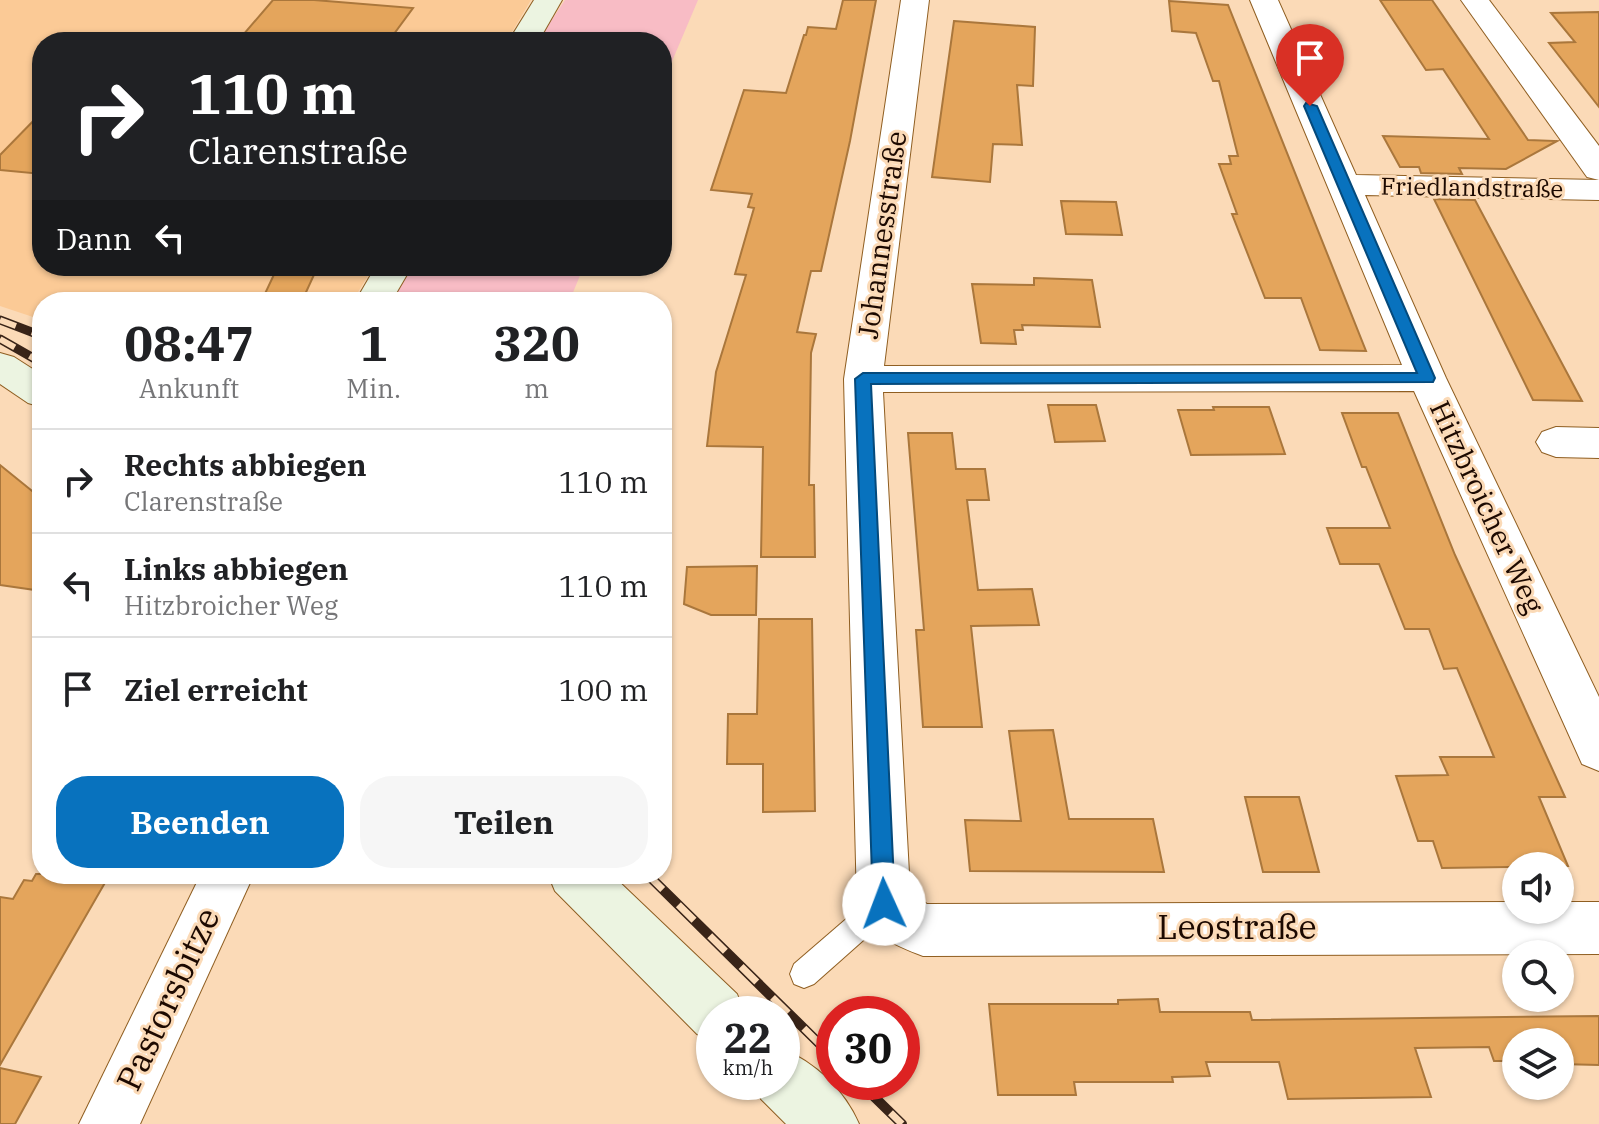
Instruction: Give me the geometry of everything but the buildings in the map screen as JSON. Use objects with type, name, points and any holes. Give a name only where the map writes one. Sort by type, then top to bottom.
[{"type":"street","points":[[529,32],[548,0]]},
{"type":"street","name":"Johannesstraße","points":[[884,904],[863,379],[915,0]]},
{"type":"street","name":"Hitzbroicher Weg","points":[[1264,0],[1427,378],[1599,749]]},
{"type":"street","points":[[1475,0],[1599,170]]},
{"type":"street","name":"Friedlandstraße","points":[[1345,185],[1599,190]]},
{"type":"street","points":[[0,366],[32,387]]},
{"type":"street","points":[[863,379],[1427,378]]},
{"type":"street","points":[[1556,442],[1599,443]]},
{"type":"street","name":"Pastorsbitze","points":[[109,1124],[223,884]]},
{"type":"street","points":[[584,884],[699,996]]},
{"type":"street","name":"Leostraße","points":[[884,904],[900,918],[923,930],[1599,928]]},
{"type":"street","points":[[800,1096],[829,1124]]},
{"type":"lane","points":[[804,974],[884,904]]},
{"type":"shaded area","points":[[0,0],[531,0],[512,32],[32,32],[32,276],[368,276],[358,292],[32,292],[32,317],[0,306]]},
{"type":"shaded area","points":[[565,0],[698,0],[672,61],[672,32],[544,32]]},
{"type":"shaded area","points":[[404,276],[580,276],[573,292],[396,292]]},
{"type":"railway","points":[[0,320],[32,332]]},
{"type":"railway","points":[[0,339],[32,357]]},
{"type":"railway","points":[[657,884],[816,1040]]},
{"type":"railway","points":[[877,1100],[902,1124]]},
{"type":"route","points":[[884,904],[863,379],[1427,378],[1310,106]]}]
